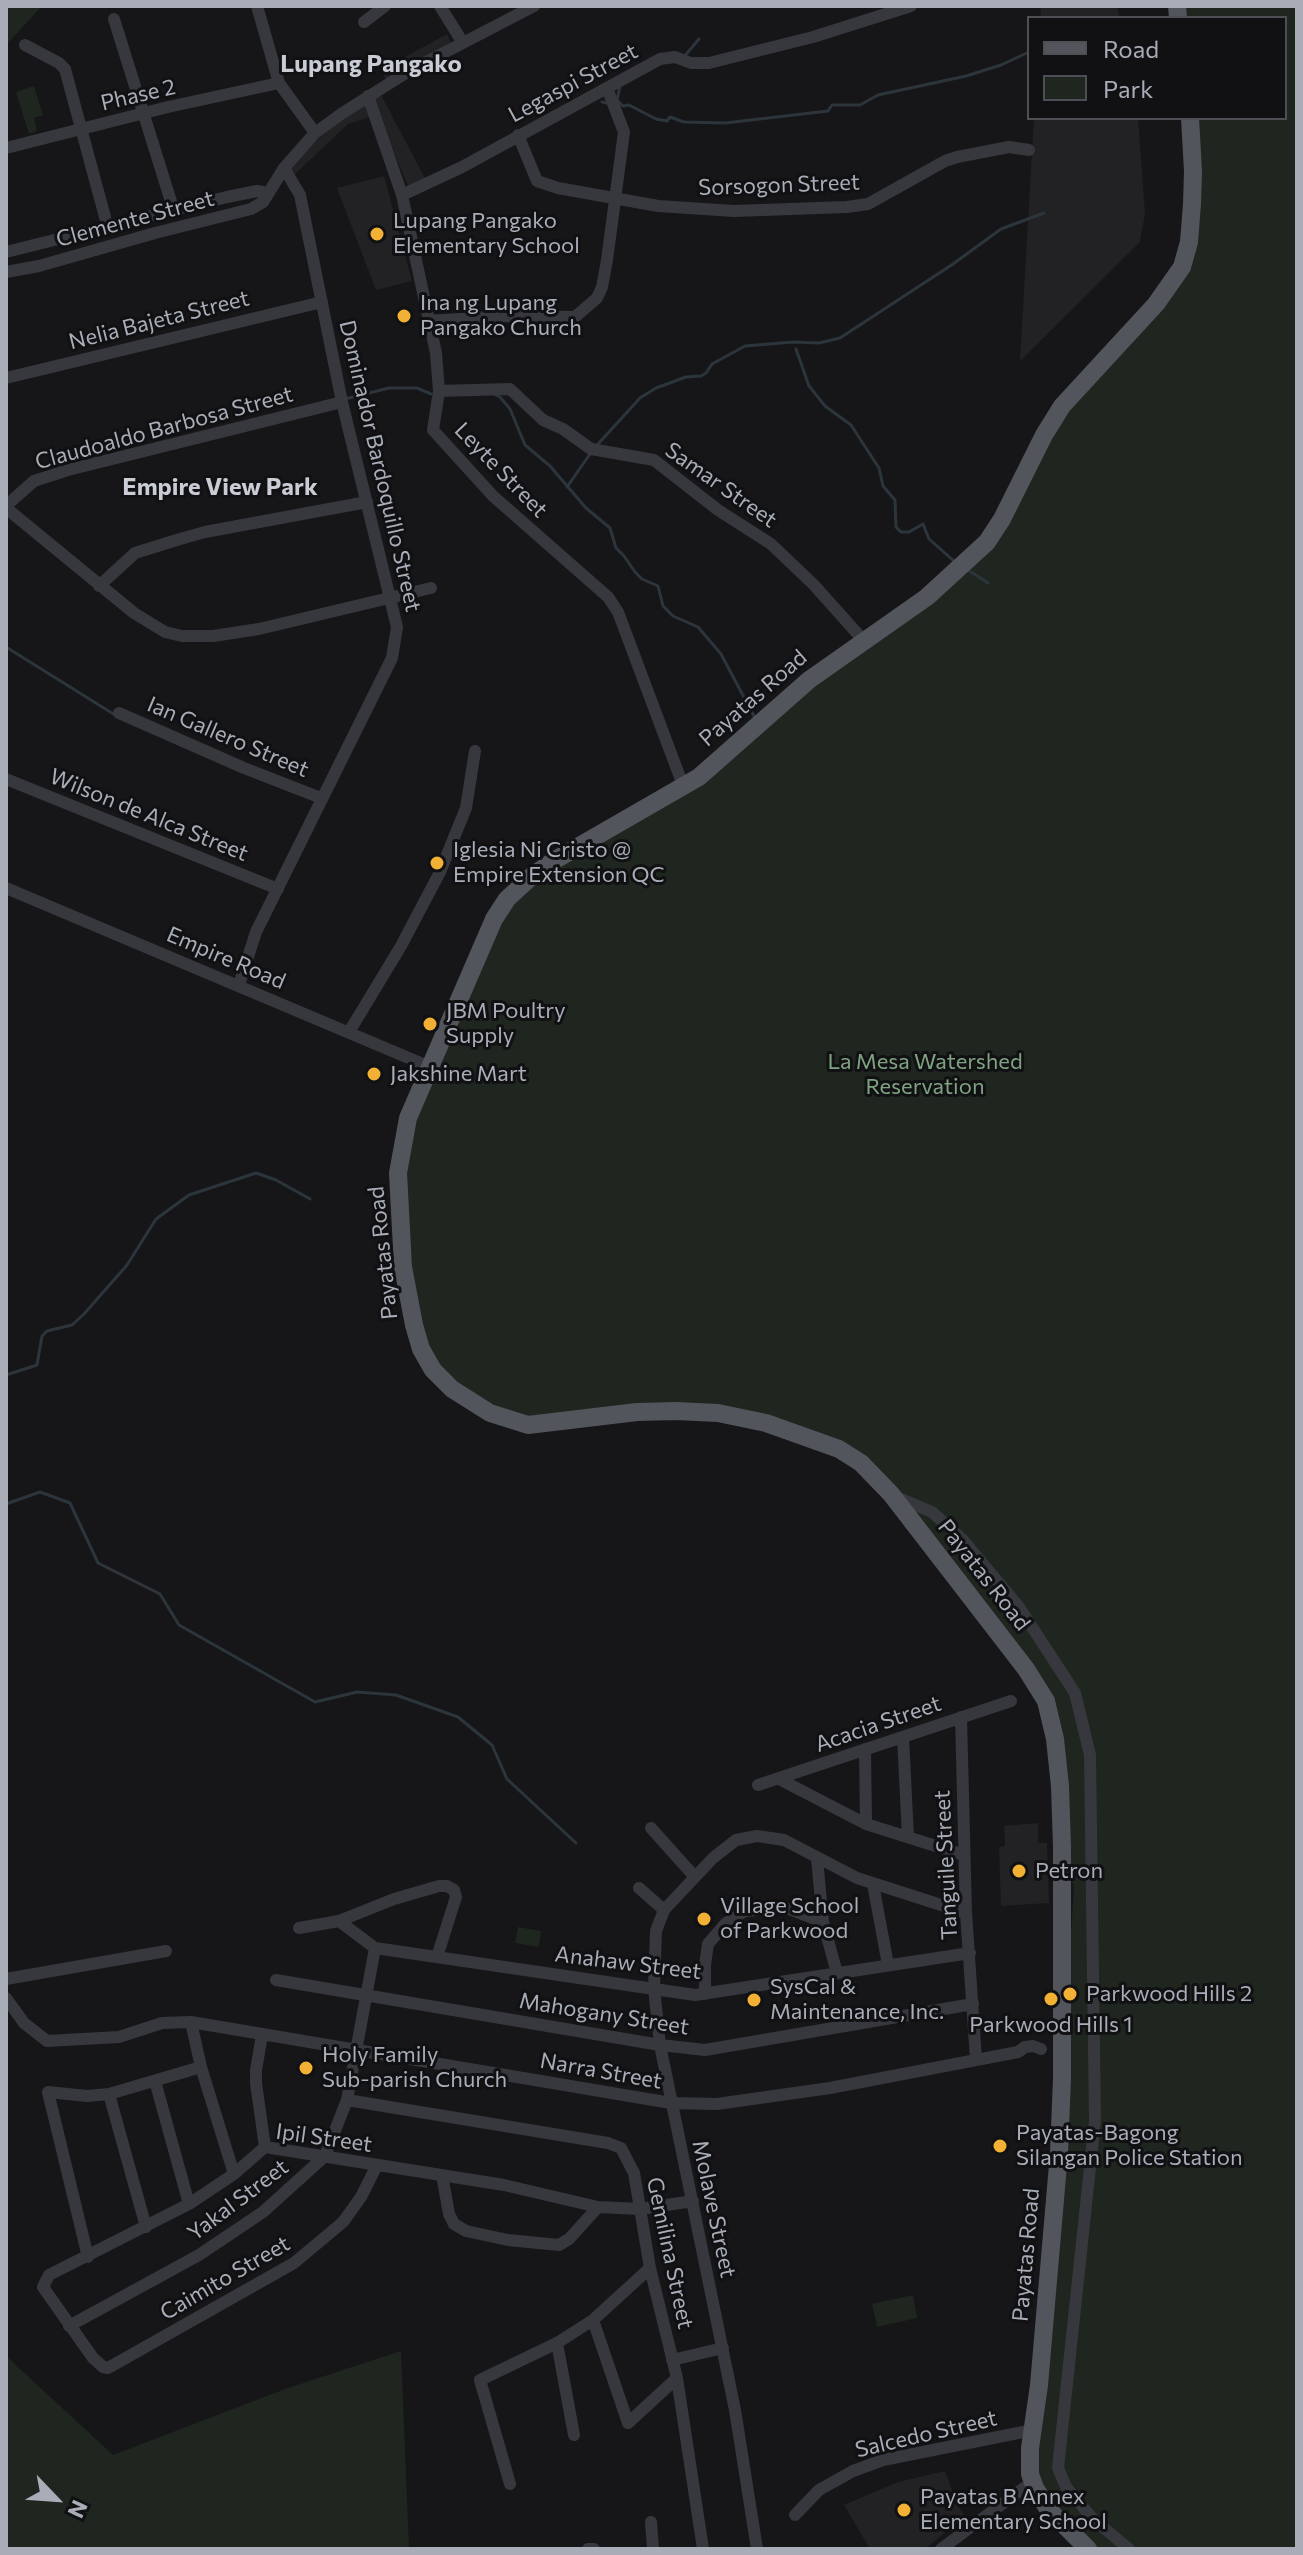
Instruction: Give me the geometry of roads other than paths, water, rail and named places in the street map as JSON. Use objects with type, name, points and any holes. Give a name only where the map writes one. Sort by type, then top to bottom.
[{"type":"main road","name":"Payatas Road","points":[[1032,2482],[1030,2462],[1059,2153],[1063,2047],[1059,1776],[1050,1712],[1041,1692],[891,1494],[861,1463],[839,1449],[747,1418],[718,1413],[637,1412],[528,1425],[490,1413],[443,1381],[421,1349],[414,1325],[403,1267],[398,1189],[404,1131],[494,919],[507,899],[555,860],[699,777],[809,680],[927,597],[987,542],[1062,406],[1177,278],[1187,254],[1190,230],[1193,171],[1190,120]]},
{"type":"main road","points":[[1032,2482],[1048,2509],[1088,2549]]},
{"type":"street","points":[[257,6],[279,83],[315,133]]},
{"type":"street","points":[[364,22],[385,6]]},
{"type":"street","points":[[440,6],[463,43]]},
{"type":"street","name":"Clemente Street","points":[[6,272],[39,266],[251,209],[263,202],[284,168],[315,133],[409,71],[534,6]]},
{"type":"street","name":"Legaspi Street","points":[[402,195],[455,171],[660,59],[675,57],[691,63],[709,63],[813,37],[911,6]]},
{"type":"street","points":[[114,19],[174,211]]},
{"type":"street","points":[[25,45],[63,65],[108,228]]},
{"type":"street","name":"Phase 2","points":[[6,148],[279,83]]},
{"type":"street","points":[[428,321],[508,316],[575,317],[597,298],[602,287],[624,132],[607,88]]},
{"type":"street","name":"Leyte Street","points":[[368,96],[402,195],[436,353],[439,391],[433,430],[493,496],[608,597],[618,612],[684,788]]},
{"type":"street","name":"Sorsogon Street","points":[[518,135],[537,181],[558,188],[658,206],[734,211],[868,204],[945,161],[1009,147],[1029,150]]},
{"type":"street","name":"Dominador Bardoquillo Street","points":[[239,985],[256,932],[392,658],[397,627],[342,402],[300,195],[284,168]]},
{"type":"street","name":"Clemente Street","points":[[6,252],[257,191],[267,193]]},
{"type":"street","points":[[152,217],[155,233]]},
{"type":"street","points":[[90,232],[95,251]]},
{"type":"street","name":"Nelia Bajeta Street","points":[[6,378],[322,302]]},
{"type":"street","name":"Samar Street","points":[[439,391],[510,389],[543,420],[563,429],[591,449],[654,460],[718,510],[771,544],[814,585],[864,641]]},
{"type":"street","name":"Claudoaldo Barbosa Street","points":[[6,508],[34,481],[68,470],[342,402]]},
{"type":"street","points":[[99,586],[135,553],[150,548],[205,532],[367,502]]},
{"type":"street","points":[[6,508],[134,613],[165,632],[182,636],[249,631],[431,588]]},
{"type":"street","name":"Ian Gallero Street","points":[[119,713],[321,798]]},
{"type":"street","points":[[349,1032],[401,946],[440,872],[466,808],[475,751]]},
{"type":"street","name":"Wilson de Alca Street","points":[[6,779],[278,889]]},
{"type":"street","name":"Empire Road","points":[[6,888],[430,1067]]},
{"type":"street","points":[[891,1494],[932,1512],[963,1540],[1019,1607],[1075,1693],[1090,1755],[1095,2120],[1058,2468],[1066,2487],[1092,2518],[1129,2549]]},
{"type":"street","name":"Acacia Street","points":[[758,1785],[1011,1701]]},
{"type":"street","name":"Tanguile Street","points":[[961,1717],[966,1913],[976,2059]]},
{"type":"street","points":[[903,1737],[908,1837]]},
{"type":"street","points":[[865,1749],[866,1824]]},
{"type":"street","points":[[779,1779],[866,1824],[964,1855]]},
{"type":"street","points":[[651,1828],[694,1876]]},
{"type":"street","points":[[639,1888],[664,1910],[694,1876],[736,1840],[757,1836],[784,1840],[817,1859],[873,1884],[966,1913]]},
{"type":"street","points":[[817,1859],[823,1922],[837,1973]]},
{"type":"street","points":[[873,1884],[888,1965]]},
{"type":"street","points":[[299,1928],[339,1921],[394,1899],[447,1886],[454,1890],[456,1897],[437,1957]]},
{"type":"street","points":[[705,1994],[708,1944],[726,1923],[745,1911],[786,1908],[823,1922]]},
{"type":"street","name":"Molave Street","points":[[664,1910],[656,1931],[654,1988],[660,2045],[735,2410],[757,2549]]},
{"type":"street","points":[[339,1921],[375,1948]]},
{"type":"street","name":"Anahaw Street","points":[[375,1948],[695,1995],[970,1953]]},
{"type":"street","name":"Yakal Street","points":[[69,2326],[199,2255],[263,2212],[325,2156],[347,2100],[375,1948]]},
{"type":"street","points":[[6,1979],[166,1951]]},
{"type":"street","name":"Mahogany Street","points":[[276,1980],[365,1997],[705,2050],[973,2004]]},
{"type":"street","name":"Narra Street","points":[[6,1998],[24,2023],[47,2041],[119,2037],[162,2023],[191,2022],[671,2103],[717,2104],[830,2088],[1018,2052],[1029,2046],[1041,2049],[1063,2047]]},
{"type":"street","points":[[191,2022],[201,2067],[234,2174]]},
{"type":"street","points":[[262,2035],[256,2083],[265,2147]]},
{"type":"street","points":[[88,2257],[48,2092],[87,2096],[109,2094],[201,2067]]},
{"type":"street","points":[[155,2081],[189,2204]]},
{"type":"street","points":[[109,2094],[146,2227]]},
{"type":"street","name":"Gemilina Street","points":[[347,2100],[608,2143],[621,2148],[634,2173],[650,2268],[677,2378],[703,2549]]},
{"type":"street","name":"Ipil Street","points":[[105,2368],[93,2358],[69,2326],[45,2291],[43,2283],[49,2275],[189,2204],[234,2174],[265,2147],[504,2185],[598,2207],[640,2209],[693,2201]]},
{"type":"street","name":"Caimito Street","points":[[105,2368],[294,2263],[343,2222],[361,2197],[377,2165]]},
{"type":"street","points":[[442,2175],[449,2214],[454,2224],[466,2231],[508,2240],[559,2245],[569,2239],[598,2207]]},
{"type":"street","points":[[510,2484],[480,2380],[557,2343],[593,2320],[650,2268]]},
{"type":"street","points":[[593,2320],[628,2423],[677,2378]]},
{"type":"street","points":[[557,2343],[574,2435]]},
{"type":"street","points":[[672,2360],[723,2348]]},
{"type":"street","name":"Salcedo Street","points":[[795,2515],[819,2490],[853,2471],[883,2460],[1033,2430]]},
{"type":"street","points":[[941,2549],[1032,2482]]},
{"type":"street","points":[[651,2522],[653,2549]]},
{"type":"street","points":[[588,2549],[594,2549]]},
{"type":"waterway","points":[[683,58],[699,39]]},
{"type":"waterway","points":[[620,86],[617,100],[623,106],[629,105],[656,119],[667,121],[670,117],[684,122],[725,123],[828,111],[832,105],[860,105],[878,95],[966,76],[1027,53]]},
{"type":"waterway","points":[[602,102],[606,103]]},
{"type":"waterway","points":[[598,444],[640,398],[656,388],[686,377],[701,376],[712,364],[745,346],[819,343],[840,338],[1001,229],[1044,213]]},
{"type":"waterway","points":[[796,349],[809,386],[825,406],[851,425],[879,468],[883,486],[895,500],[896,527],[901,532],[909,532],[923,524],[929,539],[955,562]]},
{"type":"waterway","points":[[345,399],[389,388],[417,388],[431,394]]},
{"type":"waterway","points":[[496,395],[510,409],[525,445],[550,466],[586,508],[610,528],[616,548],[635,572],[658,586],[663,606],[673,616],[698,627],[721,654],[755,718]]},
{"type":"waterway","points":[[567,487],[590,454]]},
{"type":"waterway","points":[[968,570],[988,583]]},
{"type":"waterway","points":[[6,647],[115,715]]},
{"type":"waterway","points":[[6,1375],[37,1365],[42,1336],[47,1331],[72,1325],[84,1314],[127,1265],[156,1219],[189,1195],[256,1173],[310,1199]]},
{"type":"waterway","points":[[6,1504],[40,1492],[70,1503],[98,1563],[160,1594],[179,1625],[315,1702],[357,1692],[396,1695],[458,1717],[492,1745],[507,1779],[576,1843]]},
{"type":"place","name":"Lupang Pangako Elementary School","points":[[377,234]]},
{"type":"place","name":"Ina ng Lupang Pangako Church","points":[[404,316]]},
{"type":"place","name":"Iglesia Ni Cristo @ Empire Extension QC","points":[[437,863]]},
{"type":"place","name":"JBM Poultry Supply","points":[[430,1024]]},
{"type":"place","name":"Jakshine Mart","points":[[374,1074]]},
{"type":"place","name":"Petron","points":[[1019,1871]]},
{"type":"place","name":"Village School of Parkwood","points":[[704,1919]]},
{"type":"place","name":"Parkwood Hills 2","points":[[1070,1994]]},
{"type":"place","name":"Parkwood Hills 1","points":[[1051,1999]]},
{"type":"place","name":"SysCal & Maintenance, Inc.","points":[[754,2000]]},
{"type":"place","name":"Holy Family Sub-parish Church","points":[[306,2068]]},
{"type":"place","name":"Payatas-Bagong Silangan Police Station","points":[[1000,2146]]},
{"type":"place","name":"Payatas B Annex Elementary School","points":[[904,2510]]},
{"type":"district","name":"Lupang Pangako","points":[[371,64]]},
{"type":"district","name":"Empire View Park","points":[[220,487]]},
{"type":"park label","name":"La Mesa Watershed Reservation","points":[[925,1074]]}]
